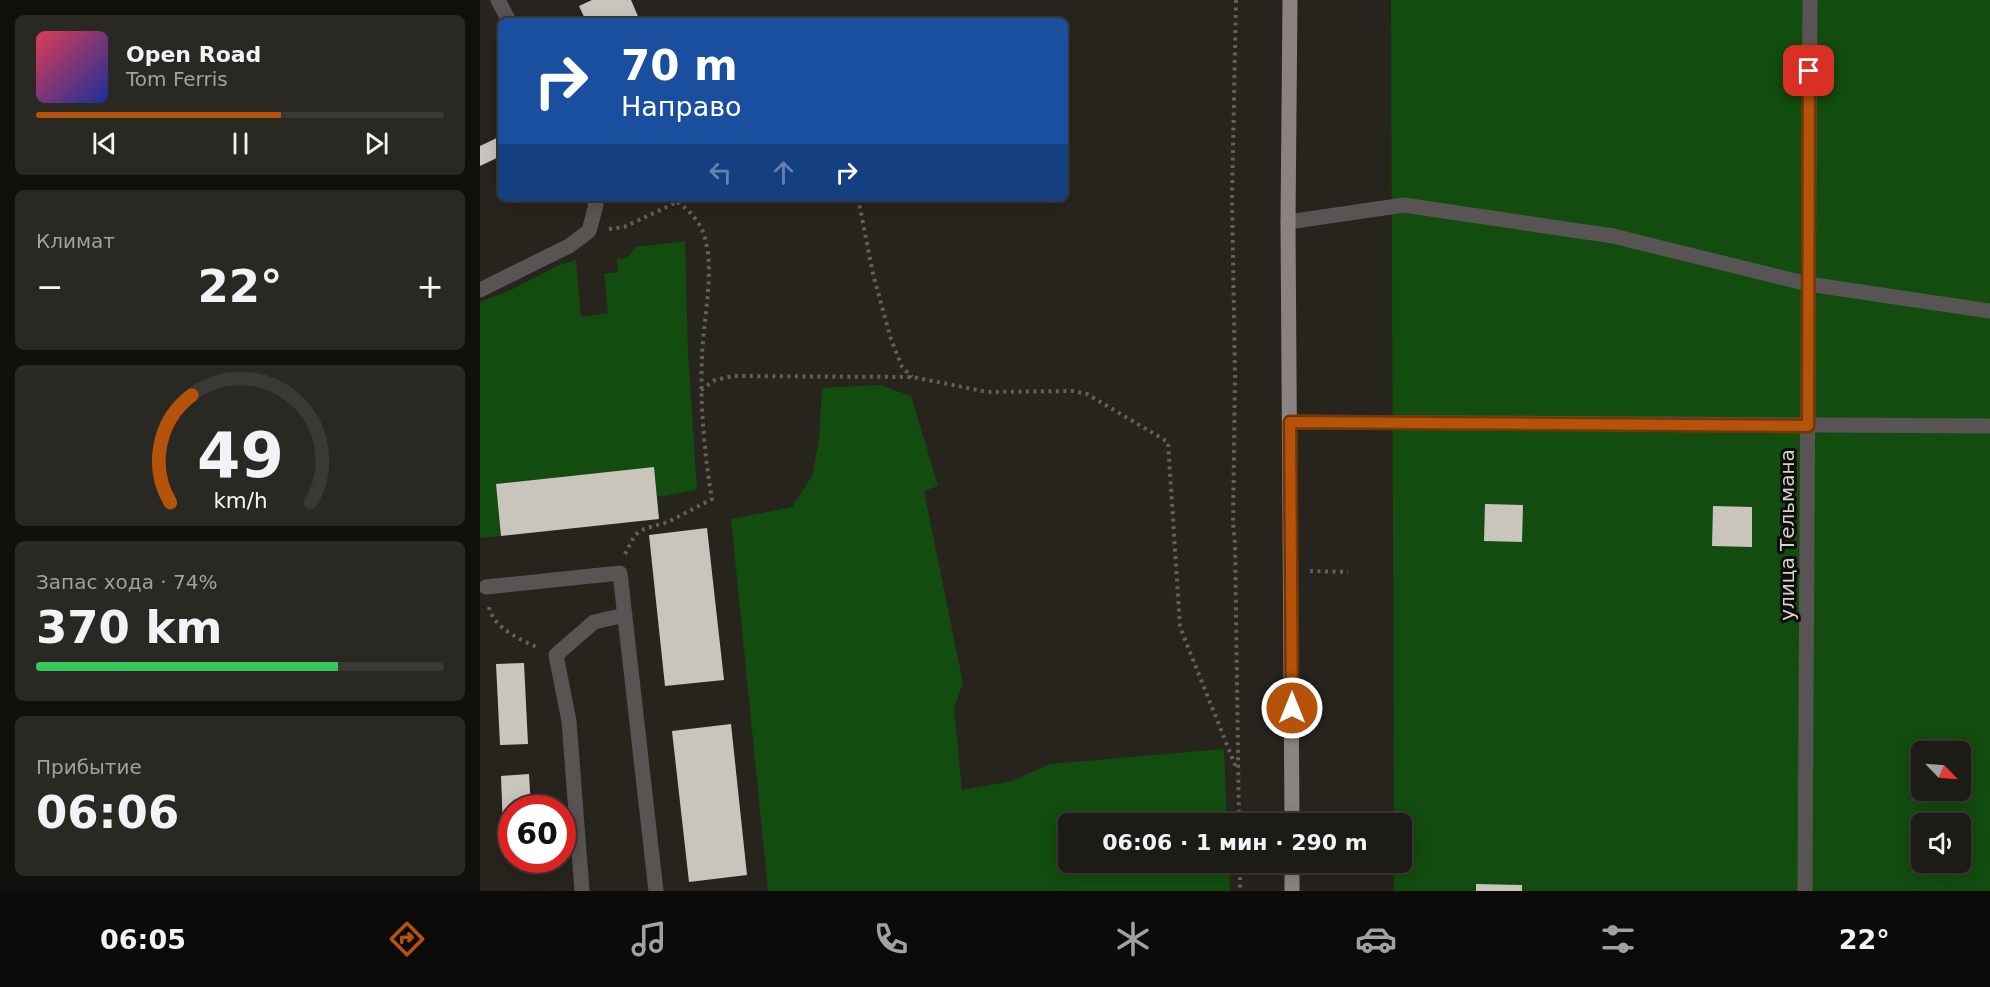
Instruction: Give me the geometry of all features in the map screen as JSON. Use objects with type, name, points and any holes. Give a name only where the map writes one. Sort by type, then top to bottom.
[{"type":"main road","points":[[1290,0],[1288,222],[1292,813]]},
{"type":"main road","points":[[1292,873],[1292,891]]},
{"type":"street","points":[[498,0],[507,18]]},
{"type":"street","name":"улица Тельмана","points":[[1805,891],[1810,0]]},
{"type":"street","points":[[480,290],[570,246],[589,231],[596,205],[594,201]]},
{"type":"street","points":[[1288,222],[1404,205],[1612,236],[1808,284],[1990,311]]},
{"type":"street","points":[[1290,422],[1990,426]]},
{"type":"street","points":[[486,587],[620,573],[656,891]]},
{"type":"street","points":[[582,891],[569,721],[556,655],[594,622],[625,615]]},
{"type":"path","points":[[1236,0],[1232,197],[1235,376],[1233,523],[1239,813]]},
{"type":"path","points":[[859,201],[873,274],[891,339],[902,367],[913,377]]},
{"type":"path","points":[[589,231],[624,227],[677,202],[689,210],[700,225],[706,242],[708,265],[701,390],[705,461],[712,499],[668,522],[644,529],[635,535],[627,549],[620,573]]},
{"type":"path","points":[[701,390],[715,380],[733,376],[913,377],[987,392],[1072,391],[1087,394],[1168,442],[1180,627],[1237,771]]},
{"type":"path","points":[[1292,570],[1348,572]]},
{"type":"path","points":[[486,587],[490,615],[505,629],[528,643],[556,655]]},
{"type":"path","points":[[1240,873],[1240,891]]},
{"type":"green space","points":[[1391,0],[1990,0],[1990,891],[1394,891],[1394,873],[1412,873],[1412,813],[1394,813]]},
{"type":"green space","points":[[685,241],[688,353],[697,490],[657,497],[654,467],[496,484],[501,536],[480,538],[480,302],[513,289],[559,265],[576,260],[581,317],[608,313],[604,274],[618,272],[617,259],[627,258],[636,247]]},
{"type":"green space","points":[[880,385],[911,396],[938,486],[924,491],[963,683],[954,709],[962,790],[1012,781],[1050,764],[1224,749],[1227,813],[1058,813],[1058,873],[1229,873],[1230,891],[768,891],[731,519],[792,507],[812,476],[819,440],[822,388]]},
{"type":"building","points":[[592,0],[631,0],[639,18],[585,18],[579,6]]},
{"type":"building","points":[[498,137],[498,157],[480,166],[480,146]]},
{"type":"building","points":[[654,467],[659,519],[501,536],[496,484]]},
{"type":"building","points":[[1485,504],[1523,505],[1522,542],[1484,541]]},
{"type":"building","points":[[1713,506],[1752,507],[1752,547],[1712,546]]},
{"type":"building","points":[[707,528],[724,680],[665,686],[649,535]]},
{"type":"building","points":[[524,663],[528,744],[500,745],[496,664]]},
{"type":"building","points":[[731,724],[747,875],[689,882],[672,731]]},
{"type":"building","points":[[529,774],[530,795],[502,795],[501,776]]},
{"type":"building","points":[[1476,884],[1522,885],[1522,891],[1476,891]]},
{"type":"route","points":[[1292,708],[1290,422],[1808,426],[1809,71]]}]
